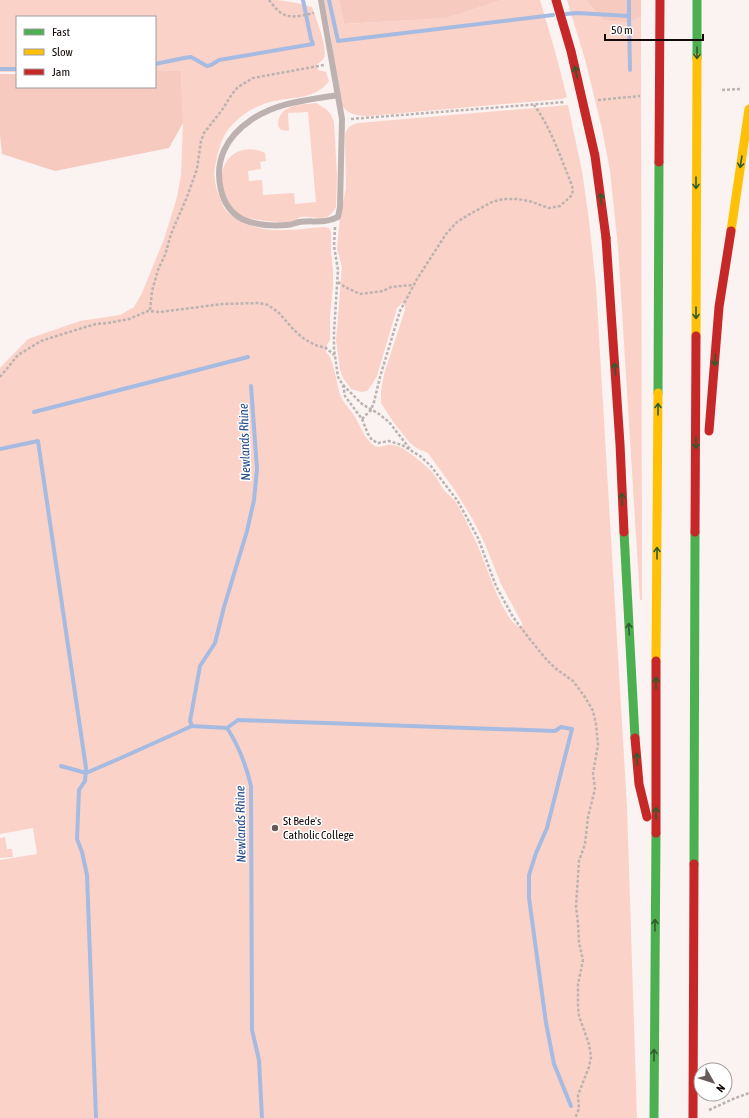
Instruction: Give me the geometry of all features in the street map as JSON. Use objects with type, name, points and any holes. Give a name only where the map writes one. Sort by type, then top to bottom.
[{"type":"highway","points":[[556,0],[571,51],[595,156],[606,238],[620,444],[639,784],[655,852]]},
{"type":"highway","points":[[654,1118],[660,0]]},
{"type":"highway","points":[[693,1118],[697,0]]},
{"type":"highway","points":[[709,440],[719,307],[749,109]]},
{"type":"highway","points":[[696,612],[704,495]]},
{"type":"lane","points":[[321,0],[338,94],[343,130],[340,207],[338,217],[330,221],[301,222],[287,225],[260,224],[237,216],[227,205],[222,194],[219,181],[220,161],[224,150],[233,137],[250,120],[274,108],[288,103],[338,94]]},
{"type":"path","points":[[269,0],[287,16],[323,12]]},
{"type":"path","points":[[722,90],[740,89]]},
{"type":"path","points":[[594,100],[640,96]]},
{"type":"path","points":[[342,119],[571,102]]},
{"type":"path","points":[[362,419],[371,410],[374,402],[400,311],[413,286],[446,234],[457,222],[481,207],[503,199],[529,201],[553,208],[560,206],[571,197],[573,189],[571,183],[550,131],[534,104]]},
{"type":"path","points":[[338,217],[334,233],[334,246],[338,270],[334,349],[338,377],[356,399],[379,414],[388,422],[411,450]]},
{"type":"path","points":[[337,282],[360,294],[383,291],[391,287],[413,286]]},
{"type":"path","points":[[0,377],[18,355],[41,341],[96,324],[129,319],[148,311],[160,312],[222,304],[259,303],[268,305],[278,312],[303,338],[315,345],[326,348],[335,355]]},
{"type":"path","points":[[343,385],[345,396],[362,419],[368,434],[375,442],[378,443],[389,441],[402,444],[411,450],[430,465],[457,500],[478,538],[496,586],[513,617],[546,659],[555,668],[573,681],[593,711],[598,745],[593,773],[594,789],[588,817],[585,844],[580,860],[576,908],[579,943],[582,957],[582,967],[578,984],[578,1006],[590,1044],[590,1057],[588,1068],[578,1095],[580,1109],[575,1118]]},
{"type":"path","points":[[707,1112],[733,1098],[749,1093]]},
{"type":"shaded area","points":[[0,0],[278,0],[312,7],[321,33],[325,53],[322,61],[317,64],[318,70],[326,72],[329,81],[316,92],[309,95],[278,100],[260,106],[245,114],[228,129],[219,150],[214,171],[219,196],[228,213],[246,224],[266,229],[278,230],[329,228],[331,232],[333,286],[330,317],[330,340],[327,345],[326,352],[333,367],[341,397],[371,444],[378,447],[393,445],[405,450],[430,470],[444,490],[455,501],[480,550],[494,588],[506,613],[519,627],[522,626],[522,623],[501,584],[485,544],[473,520],[456,492],[428,453],[418,449],[410,443],[394,423],[381,403],[384,374],[405,310],[405,305],[402,303],[397,308],[377,376],[367,391],[361,392],[351,389],[343,378],[340,370],[336,340],[342,267],[337,249],[340,217],[346,188],[345,135],[346,130],[349,127],[358,123],[568,105],[582,171],[596,286],[627,807],[637,1118],[0,1118],[0,860],[37,854],[33,828],[0,834],[0,368],[28,339],[80,321],[120,315],[134,307],[142,293],[164,239],[177,197],[181,175],[183,123],[181,71],[156,71],[156,16],[16,16],[16,72],[0,72]]},
{"type":"shaded area","points":[[324,0],[339,0],[344,24],[447,18],[502,0],[540,0],[567,97],[562,99],[369,116],[352,113],[345,109],[340,101]]},
{"type":"shaded area","points":[[339,0],[502,0],[447,18],[344,24]]},
{"type":"shaded area","points":[[567,0],[586,0],[603,20],[628,23],[641,17],[642,600],[640,600],[618,247],[610,171],[602,129],[586,63]]},
{"type":"shaded area","points":[[586,0],[641,0],[641,17],[628,23],[603,20]]},
{"type":"shaded area","points":[[156,71],[181,71],[183,123],[169,148],[55,171],[2,154],[0,135],[0,74],[16,74],[16,88],[156,88]]},
{"type":"shaded area","points":[[316,103],[327,110],[334,122],[337,175],[336,207],[332,213],[325,218],[301,217],[291,222],[274,222],[254,219],[239,214],[229,204],[223,190],[222,176],[223,169],[230,157],[235,153],[246,150],[253,149],[265,153],[266,161],[260,162],[261,169],[248,171],[249,181],[262,180],[263,195],[294,193],[295,204],[316,202],[308,112],[288,113],[289,131],[281,130],[278,126],[282,113],[286,110],[297,105]]},
{"type":"shaded area","points":[[5,837],[7,849],[12,849],[13,857],[0,858],[0,838]]},
{"type":"waterway","points":[[156,64],[191,57],[207,66],[219,60],[313,44],[303,0]]},
{"type":"waterway","points":[[329,0],[338,41],[553,15]]},
{"type":"waterway","points":[[566,14],[577,13],[629,16],[629,0]]},
{"type":"waterway","points":[[629,16],[630,70]]},
{"type":"waterway","points":[[0,69],[16,69]]},
{"type":"waterway","points":[[34,412],[248,357]]},
{"type":"waterway","name":"Newlands Rhine","points":[[251,386],[257,469],[254,500],[247,531],[224,607],[215,643],[200,666],[190,721],[192,726],[227,728],[242,756],[251,786],[252,1030],[259,1060],[262,1118]]},
{"type":"waterway","points":[[0,449],[38,441],[86,768],[85,781],[79,790],[77,839],[82,852],[87,875],[96,1118]]},
{"type":"waterway","points":[[227,728],[238,720],[555,731],[561,727],[572,729],[547,828],[536,853],[529,875],[529,898],[546,1023],[554,1064],[571,1106]]},
{"type":"waterway","points":[[61,766],[86,773],[192,726]]},
{"type":"traffic: fast","points":[[697,0],[697,58]]},
{"type":"traffic: fast","points":[[658,393],[659,162]]},
{"type":"traffic: fast","points":[[624,532],[635,738]]},
{"type":"traffic: fast","points":[[694,864],[695,532]]},
{"type":"traffic: fast","points":[[654,1118],[656,833]]},
{"type":"traffic: slow","points":[[696,336],[697,58]]},
{"type":"traffic: slow","points":[[731,231],[749,109]]},
{"type":"traffic: slow","points":[[656,661],[658,393]]},
{"type":"traffic: jam","points":[[556,0],[571,51],[595,156],[606,238]]},
{"type":"traffic: jam","points":[[659,162],[660,0]]},
{"type":"traffic: jam","points":[[709,431],[719,307],[731,231]]},
{"type":"traffic: jam","points":[[606,238],[620,444],[624,532]]},
{"type":"traffic: jam","points":[[695,532],[696,336]]},
{"type":"traffic: jam","points":[[656,661],[656,833]]},
{"type":"traffic: jam","points":[[635,738],[639,784],[647,817]]},
{"type":"traffic: jam","points":[[693,1118],[694,864]]},
{"type":"place","name":"St Bede's Catholic College","points":[[275,828]]}]
